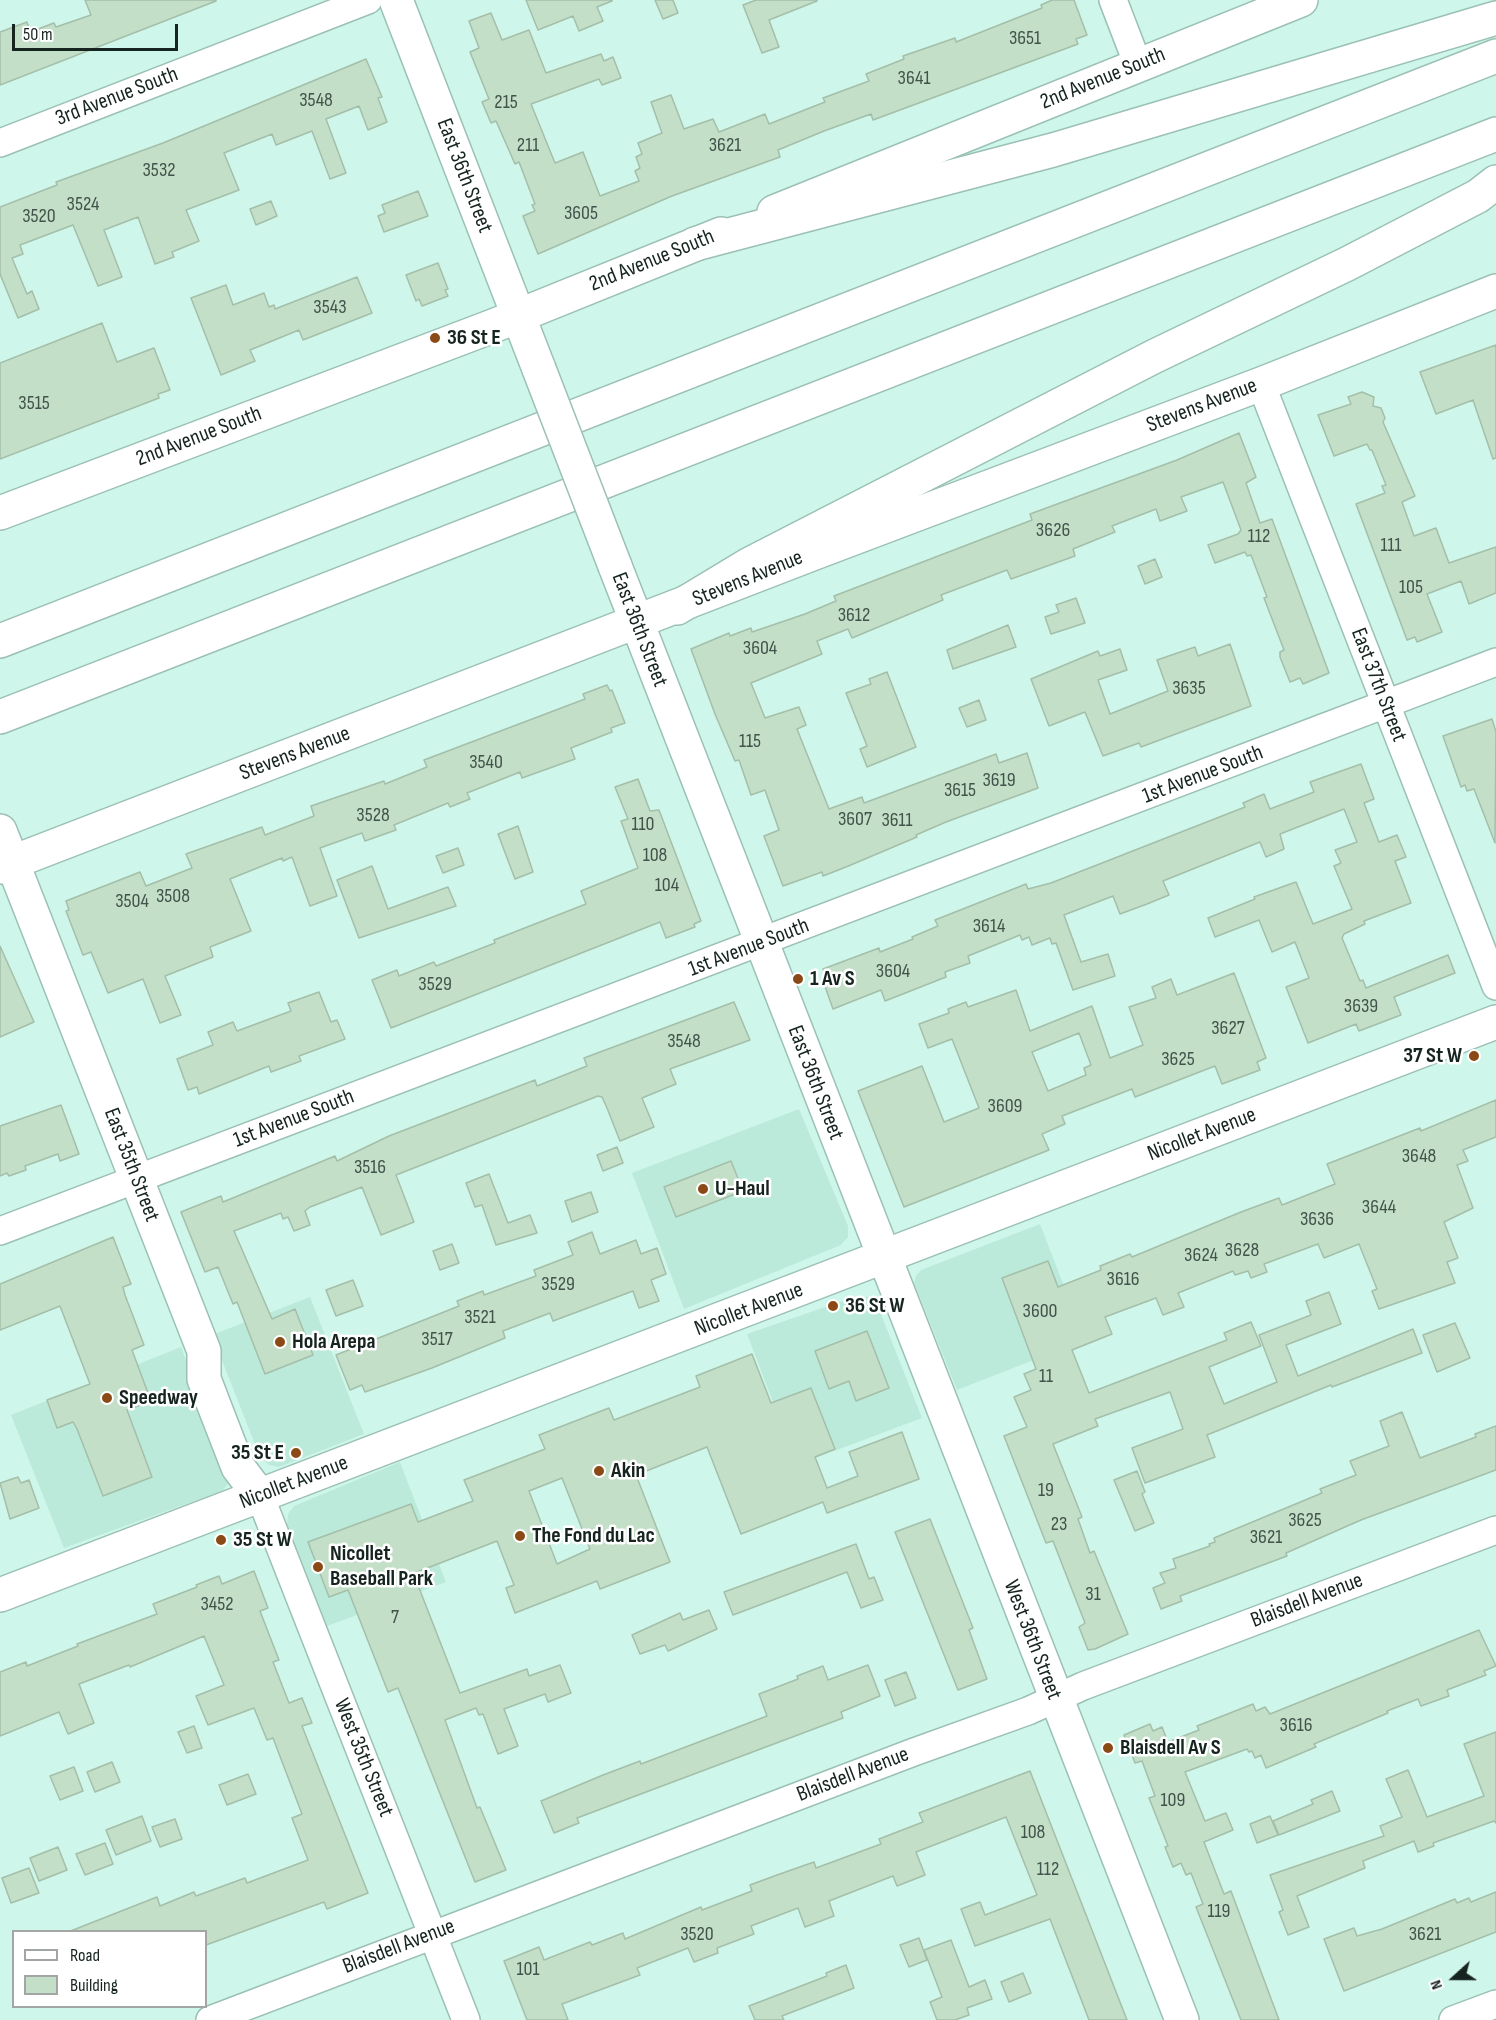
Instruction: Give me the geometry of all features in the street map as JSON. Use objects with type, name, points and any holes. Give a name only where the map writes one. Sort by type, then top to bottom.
[{"type":"main road","name":"East 36th Street","points":[[396,0],[884,1258]]},
{"type":"main road","name":"2nd Avenue South","points":[[0,513],[517,316],[1301,0]]},
{"type":"main road","points":[[695,244],[1065,146],[1496,18]]},
{"type":"main road","points":[[0,641],[1496,56]]},
{"type":"main road","points":[[0,717],[1496,134]]},
{"type":"main road","points":[[677,608],[761,558],[1155,356],[1347,264],[1478,196],[1496,182]]},
{"type":"main road","name":"Stevens Avenue","points":[[6,865],[677,608],[817,552],[1261,384],[1496,291]]},
{"type":"main road","name":"East 35th Street","points":[[0,831],[6,865],[136,1178],[204,1351],[204,1379],[238,1467],[270,1492]]},
{"type":"main road","name":"Nicollet Avenue","points":[[0,1595],[1496,1022]]},
{"type":"main road","name":"West 36th Street","points":[[884,1258],[1182,2020]]},
{"type":"street","name":"3rd Avenue South","points":[[0,143],[368,0]]},
{"type":"street","points":[[1113,0],[1138,64]]},
{"type":"street","name":"East 37th Street","points":[[1261,384],[1496,986]]},
{"type":"street","name":"1st Avenue South","points":[[0,1231],[1496,662]]},
{"type":"street","name":"West 35th Street","points":[[270,1492],[466,2020]]},
{"type":"street","name":"Blaisdell Avenue","points":[[210,2020],[1496,1530]]},
{"type":"street","points":[[1453,2020],[1496,2004]]},
{"type":"shaded area","points":[[799,1109],[848,1226],[848,1237],[841,1245],[684,1309],[632,1173]]},
{"type":"shaded area","points":[[1040,1224],[1085,1340],[957,1390],[914,1283],[916,1276],[921,1270]]},
{"type":"shaded area","points":[[310,1297],[364,1434],[279,1467],[269,1465],[260,1457],[212,1335]]},
{"type":"shaded area","points":[[854,1297],[871,1297],[879,1309],[922,1418],[797,1465],[747,1334]]},
{"type":"shaded area","points":[[181,1347],[229,1470],[228,1484],[222,1491],[64,1548],[11,1415]]},
{"type":"shaded area","points":[[400,1462],[446,1582],[327,1626],[287,1525],[288,1514],[294,1506]]},
{"type":"building","points":[[85,0],[216,1],[0,85],[0,32],[27,22],[30,32],[54,23],[56,27],[91,15]]},
{"type":"building","points":[[526,0],[612,1],[597,7],[603,21],[579,31],[573,16],[538,30]]},
{"type":"building","points":[[655,0],[673,0],[678,13],[663,19]]},
{"type":"building","points":[[756,0],[817,1],[769,20],[779,47],[762,53],[743,5]]},
{"type":"building","points":[[1052,0],[1074,0],[1087,35],[1076,39],[1078,44],[873,120],[871,114],[824,131],[778,150],[780,157],[672,196],[538,254],[523,216],[535,211],[532,205],[535,204],[519,162],[515,164],[496,121],[491,123],[482,102],[489,99],[470,52],[479,48],[469,21],[491,13],[502,40],[529,30],[546,73],[601,54],[604,61],[613,57],[621,78],[602,85],[599,79],[531,104],[555,163],[583,152],[600,196],[639,181],[635,171],[640,168],[636,157],[642,154],[638,143],[662,133],[651,102],[671,95],[684,129],[713,119],[719,132],[765,114],[769,124],[825,102],[823,98],[869,81],[866,74],[904,59],[903,56],[955,38],[956,42],[1042,8],[1041,5]]},
{"type":"building","points":[[366,59],[382,97],[378,98],[387,122],[368,130],[359,106],[326,119],[346,173],[330,179],[312,131],[276,145],[272,134],[224,153],[239,190],[186,210],[199,241],[172,252],[174,257],[155,264],[138,217],[104,230],[122,277],[98,286],[73,225],[20,245],[23,254],[12,258],[27,294],[32,291],[39,309],[18,318],[0,274],[0,207],[57,185],[56,182],[163,143]]},
{"type":"building","points":[[418,191],[428,216],[384,232],[378,216],[385,213],[382,205]]},
{"type":"building","points":[[271,201],[277,216],[256,225],[250,209]]},
{"type":"building","points":[[438,263],[448,289],[445,290],[448,296],[422,306],[419,299],[416,301],[406,275]]},
{"type":"building","points":[[357,277],[372,313],[303,340],[299,330],[250,350],[255,361],[221,375],[191,298],[226,285],[233,305],[264,293],[269,307],[274,305],[275,309]]},
{"type":"building","points":[[102,323],[117,362],[154,348],[170,390],[158,394],[159,398],[0,459],[0,363]]},
{"type":"building","points":[[1496,345],[1496,458],[1493,459],[1473,400],[1436,414],[1420,372]]},
{"type":"building","points":[[1362,392],[1374,397],[1373,406],[1381,408],[1385,418],[1383,422],[1415,496],[1402,502],[1414,536],[1436,528],[1449,563],[1496,547],[1496,593],[1469,604],[1461,581],[1427,594],[1442,632],[1417,642],[1415,637],[1407,640],[1356,504],[1385,493],[1382,486],[1386,485],[1372,450],[1367,444],[1334,456],[1318,415],[1351,404],[1348,397]]},
{"type":"building","points":[[1239,433],[1256,477],[1246,483],[1260,523],[1272,519],[1329,673],[1303,684],[1300,678],[1290,682],[1280,657],[1280,652],[1284,650],[1264,598],[1267,597],[1251,555],[1247,556],[1245,552],[1215,563],[1208,545],[1238,534],[1241,530],[1223,482],[1181,497],[1187,511],[1160,521],[1156,509],[1112,526],[1115,532],[1073,549],[1075,556],[1011,579],[1007,570],[941,595],[943,600],[852,638],[848,629],[817,641],[822,654],[751,683],[765,718],[799,707],[806,725],[797,729],[829,809],[862,797],[864,803],[996,754],[999,763],[1027,753],[1038,788],[946,822],[916,835],[917,837],[823,876],[822,872],[783,886],[764,836],[779,830],[765,790],[751,795],[739,760],[735,761],[715,714],[691,649],[729,633],[730,636],[751,628],[752,632],[805,614],[836,601],[834,596],[1032,520],[1030,514],[1177,460]]},
{"type":"building","points":[[1155,559],[1162,577],[1145,584],[1138,566]]},
{"type":"building","points":[[1076,598],[1085,623],[1051,634],[1045,617],[1059,612],[1056,605]]},
{"type":"building","points":[[1008,625],[1016,647],[953,669],[947,650]]},
{"type":"building","points":[[1230,644],[1251,706],[1141,747],[1139,743],[1103,756],[1085,712],[1049,726],[1031,679],[1098,651],[1100,656],[1120,649],[1127,670],[1098,680],[1110,714],[1168,691],[1157,660],[1195,647],[1198,656]]},
{"type":"building","points":[[887,672],[916,747],[867,767],[860,749],[867,746],[846,693],[871,684],[869,679]]},
{"type":"building","points":[[607,685],[610,691],[612,690],[625,723],[611,728],[612,732],[571,748],[575,759],[522,778],[520,772],[467,793],[470,799],[450,807],[448,803],[394,825],[396,830],[365,841],[362,833],[320,848],[337,896],[310,906],[292,857],[283,861],[282,858],[230,879],[251,931],[210,947],[213,957],[165,976],[181,1015],[160,1023],[143,979],[108,993],[91,952],[83,955],[66,911],[69,910],[66,901],[140,872],[146,886],[192,868],[186,854],[262,827],[265,835],[314,816],[311,806],[384,781],[385,784],[427,767],[424,760],[585,699],[583,694]]},
{"type":"building","points":[[979,700],[986,720],[967,727],[959,708]]},
{"type":"building","points":[[1492,719],[1496,732],[1495,843],[1474,789],[1467,791],[1465,785],[1461,787],[1443,736]]},
{"type":"building","points":[[1361,764],[1374,799],[1364,803],[1379,842],[1397,835],[1406,857],[1395,861],[1411,903],[1364,921],[1365,924],[1344,934],[1342,938],[1360,981],[1363,980],[1366,988],[1448,955],[1455,973],[1394,997],[1401,1015],[1359,1031],[1356,1024],[1308,1043],[1286,987],[1309,978],[1295,942],[1272,952],[1259,920],[1215,937],[1208,918],[1255,899],[1254,897],[1296,882],[1313,924],[1352,909],[1334,866],[1341,863],[1335,850],[1357,842],[1344,809],[1280,834],[1284,849],[1266,857],[1260,842],[1163,881],[1169,895],[1147,904],[1120,914],[1113,896],[1064,915],[1081,962],[1108,954],[1115,976],[1073,990],[1056,943],[1052,944],[1050,938],[1032,945],[1029,937],[1022,940],[1020,935],[968,956],[970,963],[945,972],[946,977],[885,1001],[881,990],[833,1009],[822,978],[826,976],[823,969],[879,948],[880,952],[913,939],[912,937],[938,926],[935,920],[1026,884],[1028,889],[1051,883],[1245,807],[1243,803],[1264,794],[1270,809],[1314,792],[1310,782]]},
{"type":"building","points":[[638,779],[650,811],[659,810],[701,921],[694,924],[695,927],[666,938],[660,922],[391,1028],[372,980],[397,970],[399,976],[434,962],[436,966],[495,943],[494,940],[586,904],[581,891],[638,868],[621,821],[628,819],[615,787]]},
{"type":"building","points":[[518,826],[533,872],[515,879],[498,834]]},
{"type":"building","points":[[458,848],[464,865],[443,873],[436,856]]},
{"type":"building","points":[[372,866],[388,909],[448,887],[456,906],[359,938],[337,880]]},
{"type":"building","points":[[0,946],[34,1022],[0,1037]]},
{"type":"building","points":[[1234,973],[1266,1058],[1257,1062],[1260,1070],[1222,1084],[1215,1066],[1135,1097],[1132,1089],[1062,1116],[1065,1124],[1042,1134],[1049,1150],[904,1207],[858,1091],[922,1066],[944,1122],[979,1108],[952,1039],[928,1048],[919,1024],[949,1013],[948,1009],[966,1002],[968,1007],[1016,990],[1030,1031],[1092,1006],[1110,1058],[1143,1045],[1129,1007],[1156,998],[1152,987],[1171,979],[1177,995]],"holes":[[[1079,1033],[1091,1065],[1084,1068],[1086,1075],[1048,1091],[1032,1052]]]},
{"type":"building","points":[[319,992],[331,1022],[337,1020],[345,1039],[299,1056],[301,1061],[271,1072],[269,1066],[199,1094],[197,1087],[188,1090],[177,1059],[213,1045],[208,1032],[233,1022],[237,1031],[291,1011],[288,1003]]},
{"type":"building","points":[[734,1002],[750,1040],[670,1069],[676,1084],[642,1098],[654,1127],[620,1141],[602,1097],[598,1096],[396,1175],[414,1222],[381,1235],[362,1187],[310,1207],[305,1211],[310,1225],[294,1231],[288,1217],[283,1219],[281,1213],[234,1231],[272,1319],[295,1309],[313,1355],[265,1374],[237,1302],[233,1304],[218,1267],[205,1272],[181,1212],[221,1196],[223,1202],[335,1156],[337,1161],[389,1136],[535,1080],[537,1086],[587,1066],[584,1058]]},
{"type":"building","points":[[1496,1100],[1496,1137],[1463,1150],[1468,1161],[1457,1165],[1473,1208],[1444,1222],[1458,1258],[1447,1262],[1455,1283],[1379,1309],[1372,1291],[1377,1289],[1359,1244],[1324,1258],[1318,1244],[1264,1264],[1267,1272],[1251,1278],[1248,1271],[1235,1275],[1233,1271],[1178,1293],[1184,1307],[1163,1315],[1156,1298],[1105,1317],[1112,1334],[1072,1350],[1089,1393],[1227,1340],[1224,1333],[1251,1322],[1261,1346],[1209,1367],[1224,1404],[1277,1382],[1259,1335],[1311,1315],[1306,1301],[1329,1292],[1341,1324],[1286,1345],[1298,1376],[1413,1329],[1422,1353],[1332,1387],[1331,1385],[1207,1435],[1215,1457],[1145,1483],[1132,1448],[1183,1429],[1170,1392],[1095,1419],[1098,1426],[1053,1444],[1082,1517],[1078,1519],[1090,1553],[1094,1551],[1128,1634],[1088,1650],[1079,1627],[1085,1623],[1053,1541],[1046,1543],[1004,1436],[1027,1427],[1014,1397],[1031,1390],[1024,1374],[1036,1369],[1002,1278],[1048,1261],[1058,1287],[1101,1270],[1100,1266],[1130,1254],[1132,1257],[1241,1212],[1279,1198],[1282,1205],[1335,1184],[1327,1164],[1420,1128],[1421,1131]]},
{"type":"building","points":[[61,1105],[79,1154],[60,1161],[58,1154],[25,1166],[26,1170],[9,1176],[7,1173],[0,1176],[0,1126]]},
{"type":"building","points":[[617,1147],[623,1163],[603,1171],[597,1155]]},
{"type":"building","name":"U-Haul","points":[[731,1161],[743,1191],[676,1217],[664,1187]]},
{"type":"building","points":[[489,1174],[508,1223],[530,1215],[537,1233],[496,1245],[482,1205],[475,1207],[466,1183]]},
{"type":"building","points":[[591,1192],[598,1212],[572,1222],[565,1201]]},
{"type":"building","points":[[592,1232],[600,1254],[636,1240],[641,1254],[657,1248],[666,1274],[651,1280],[659,1301],[639,1308],[633,1291],[553,1321],[550,1313],[503,1331],[505,1338],[432,1368],[365,1392],[362,1385],[350,1390],[336,1355],[459,1306],[457,1301],[483,1291],[484,1295],[536,1276],[534,1270],[573,1255],[568,1242]]},
{"type":"building","points":[[113,1237],[131,1284],[123,1287],[125,1295],[144,1345],[132,1350],[151,1401],[127,1410],[152,1477],[103,1496],[73,1422],[57,1428],[47,1400],[90,1384],[60,1306],[0,1330],[0,1284]]},
{"type":"building","points":[[452,1244],[459,1263],[440,1270],[433,1251]]},
{"type":"building","points":[[353,1280],[363,1306],[336,1316],[326,1290]]},
{"type":"building","points":[[1455,1323],[1470,1358],[1437,1372],[1423,1335]]},
{"type":"building","points":[[867,1331],[889,1388],[856,1401],[849,1381],[829,1389],[815,1351]]},
{"type":"building","points":[[752,1354],[771,1403],[811,1388],[835,1449],[815,1457],[827,1488],[858,1476],[849,1452],[902,1432],[919,1479],[827,1513],[823,1502],[741,1534],[707,1447],[636,1475],[670,1562],[600,1589],[597,1581],[515,1613],[506,1588],[514,1585],[497,1541],[417,1572],[414,1575],[460,1693],[527,1669],[529,1676],[560,1665],[571,1693],[548,1702],[545,1694],[504,1709],[518,1746],[498,1754],[483,1714],[479,1715],[476,1708],[445,1720],[477,1808],[480,1807],[506,1870],[475,1882],[398,1688],[388,1692],[348,1590],[329,1597],[308,1542],[411,1504],[418,1522],[473,1501],[464,1480],[545,1449],[539,1435],[609,1408],[614,1420],[700,1387],[696,1376]],"holes":[[[562,1478],[590,1549],[557,1564],[529,1491]]]},
{"type":"building","points":[[1402,1412],[1420,1458],[1476,1437],[1475,1434],[1496,1426],[1496,1470],[1361,1520],[1286,1553],[1287,1556],[1180,1596],[1182,1601],[1161,1609],[1153,1588],[1165,1583],[1160,1573],[1176,1568],[1173,1559],[1210,1546],[1209,1544],[1215,1542],[1214,1538],[1322,1493],[1320,1489],[1356,1475],[1350,1461],[1389,1446],[1380,1421]]},
{"type":"building","points":[[1137,1471],[1145,1492],[1142,1494],[1154,1523],[1135,1531],[1114,1480]]},
{"type":"building","points":[[18,1477],[21,1483],[29,1480],[39,1508],[10,1519],[0,1483]]},
{"type":"building","points":[[930,1519],[973,1628],[969,1630],[987,1679],[958,1690],[895,1532]]},
{"type":"building","points":[[856,1544],[869,1579],[874,1577],[883,1600],[861,1608],[847,1572],[733,1615],[724,1592]]},
{"type":"building","points":[[254,1571],[268,1608],[260,1611],[279,1660],[273,1662],[289,1703],[302,1698],[312,1723],[302,1726],[368,1893],[327,1909],[324,1902],[207,1945],[207,1930],[73,1930],[157,1897],[160,1906],[194,1892],[196,1896],[245,1878],[247,1883],[308,1860],[292,1818],[302,1814],[273,1738],[267,1740],[254,1708],[208,1725],[196,1696],[224,1685],[204,1636],[130,1667],[129,1665],[79,1684],[94,1723],[68,1734],[59,1712],[0,1736],[0,1672],[26,1662],[27,1666],[78,1646],[77,1644],[157,1614],[153,1604],[197,1587],[196,1585],[219,1576],[222,1584]]},
{"type":"building","points":[[709,1610],[717,1629],[668,1651],[665,1645],[640,1654],[632,1635],[680,1613],[683,1620]]},
{"type":"building","points":[[1479,1630],[1496,1666],[1484,1671],[1486,1675],[1447,1690],[1449,1696],[1421,1706],[1418,1699],[1387,1711],[1388,1713],[1314,1744],[1316,1747],[1266,1768],[1261,1755],[1255,1758],[1252,1751],[1249,1752],[1247,1749],[1185,1772],[1205,1821],[1226,1813],[1233,1830],[1204,1842],[1224,1894],[1231,1891],[1279,2020],[1241,2020],[1196,1907],[1203,1904],[1191,1873],[1186,1875],[1181,1863],[1173,1867],[1165,1847],[1168,1846],[1149,1798],[1155,1796],[1142,1761],[1135,1763],[1124,1735],[1150,1724],[1153,1731],[1162,1727],[1168,1742],[1199,1730],[1197,1726],[1253,1704],[1256,1711],[1265,1707],[1270,1714]]},
{"type":"building","points":[[868,1665],[880,1696],[841,1712],[843,1718],[577,1818],[579,1823],[554,1833],[541,1801],[640,1761],[641,1764],[767,1716],[759,1694],[798,1679],[797,1676],[823,1666],[828,1680]]},
{"type":"building","points":[[906,1672],[916,1698],[895,1706],[885,1680]]},
{"type":"building","points":[[194,1726],[202,1748],[187,1753],[178,1732]]},
{"type":"building","points":[[1496,1732],[1496,1823],[1494,1821],[1433,1843],[1434,1846],[1418,1852],[1414,1841],[1363,1861],[1365,1868],[1297,1896],[1309,1927],[1288,1935],[1279,1912],[1283,1910],[1270,1875],[1384,1836],[1380,1826],[1402,1817],[1386,1779],[1408,1770],[1427,1817],[1484,1796],[1464,1744]]},
{"type":"building","points":[[112,1762],[120,1782],[95,1792],[87,1772]]},
{"type":"building","points":[[74,1767],[83,1791],[60,1800],[50,1776]]},
{"type":"building","points":[[1030,1771],[1127,2020],[1089,2020],[1050,1919],[975,1946],[961,1909],[980,1902],[985,1915],[1037,1895],[1006,1817],[916,1852],[925,1875],[897,1886],[893,1876],[829,1901],[834,1916],[805,1927],[798,1908],[751,1926],[754,1934],[717,1948],[718,1953],[694,1962],[688,1948],[637,1968],[640,1975],[562,2004],[568,2020],[527,2020],[504,1961],[539,1947],[544,1960],[590,1942],[592,1945],[623,1933],[625,1939],[701,1907],[702,1910],[752,1891],[750,1885],[814,1862],[816,1868],[881,1844],[879,1839],[923,1822],[919,1813]]},
{"type":"building","points":[[248,1774],[256,1794],[227,1805],[219,1785]]},
{"type":"building","points":[[1332,1791],[1340,1811],[1279,1835],[1273,1821],[1313,1804],[1311,1800]]},
{"type":"building","points":[[142,1816],[151,1841],[116,1855],[106,1830]]},
{"type":"building","points":[[1270,1816],[1278,1835],[1257,1843],[1250,1824]]},
{"type":"building","points":[[175,1819],[182,1839],[160,1847],[152,1827]]},
{"type":"building","points":[[105,1843],[113,1864],[85,1875],[76,1854]]},
{"type":"building","points":[[58,1847],[67,1870],[39,1881],[30,1858]]},
{"type":"building","points":[[29,1868],[39,1893],[11,1903],[2,1878]]},
{"type":"building","points":[[1496,1892],[1496,1932],[1344,1991],[1324,1939],[1354,1928],[1357,1936],[1382,1929],[1455,1899],[1457,1903],[1469,1898],[1471,1902]]},
{"type":"building","points":[[919,1938],[927,1960],[909,1967],[900,1945]]},
{"type":"building","points":[[951,1940],[969,1987],[985,1980],[992,1999],[967,2008],[969,2015],[955,2020],[937,2020],[930,2002],[942,1997],[924,1950]]},
{"type":"building","points":[[846,1965],[854,1988],[782,2016],[784,2020],[755,2020],[749,2006],[827,1976],[826,1973]]},
{"type":"building","points":[[1023,1973],[1031,1993],[1009,2002],[1001,1982]]},
{"type":"place","name":"36 St E","points":[[435,338]]},
{"type":"place","name":"1 Av S","points":[[798,979]]},
{"type":"place","name":"37 St W","points":[[1474,1056]]},
{"type":"place","name":"U-Haul","points":[[703,1189]]},
{"type":"place","name":"36 St W","points":[[833,1306]]},
{"type":"place","name":"Hola Arepa","points":[[280,1342]]},
{"type":"place","name":"Speedway","points":[[107,1398]]},
{"type":"place","name":"35 St E","points":[[296,1453]]},
{"type":"place","name":"Akin","points":[[599,1471]]},
{"type":"place","name":"The Fond du Lac","points":[[520,1536]]},
{"type":"place","name":"35 St W","points":[[221,1540]]},
{"type":"place","name":"Nicollet Baseball Park","points":[[318,1567]]},
{"type":"place","name":"Blaisdell Av S","points":[[1108,1748]]}]
